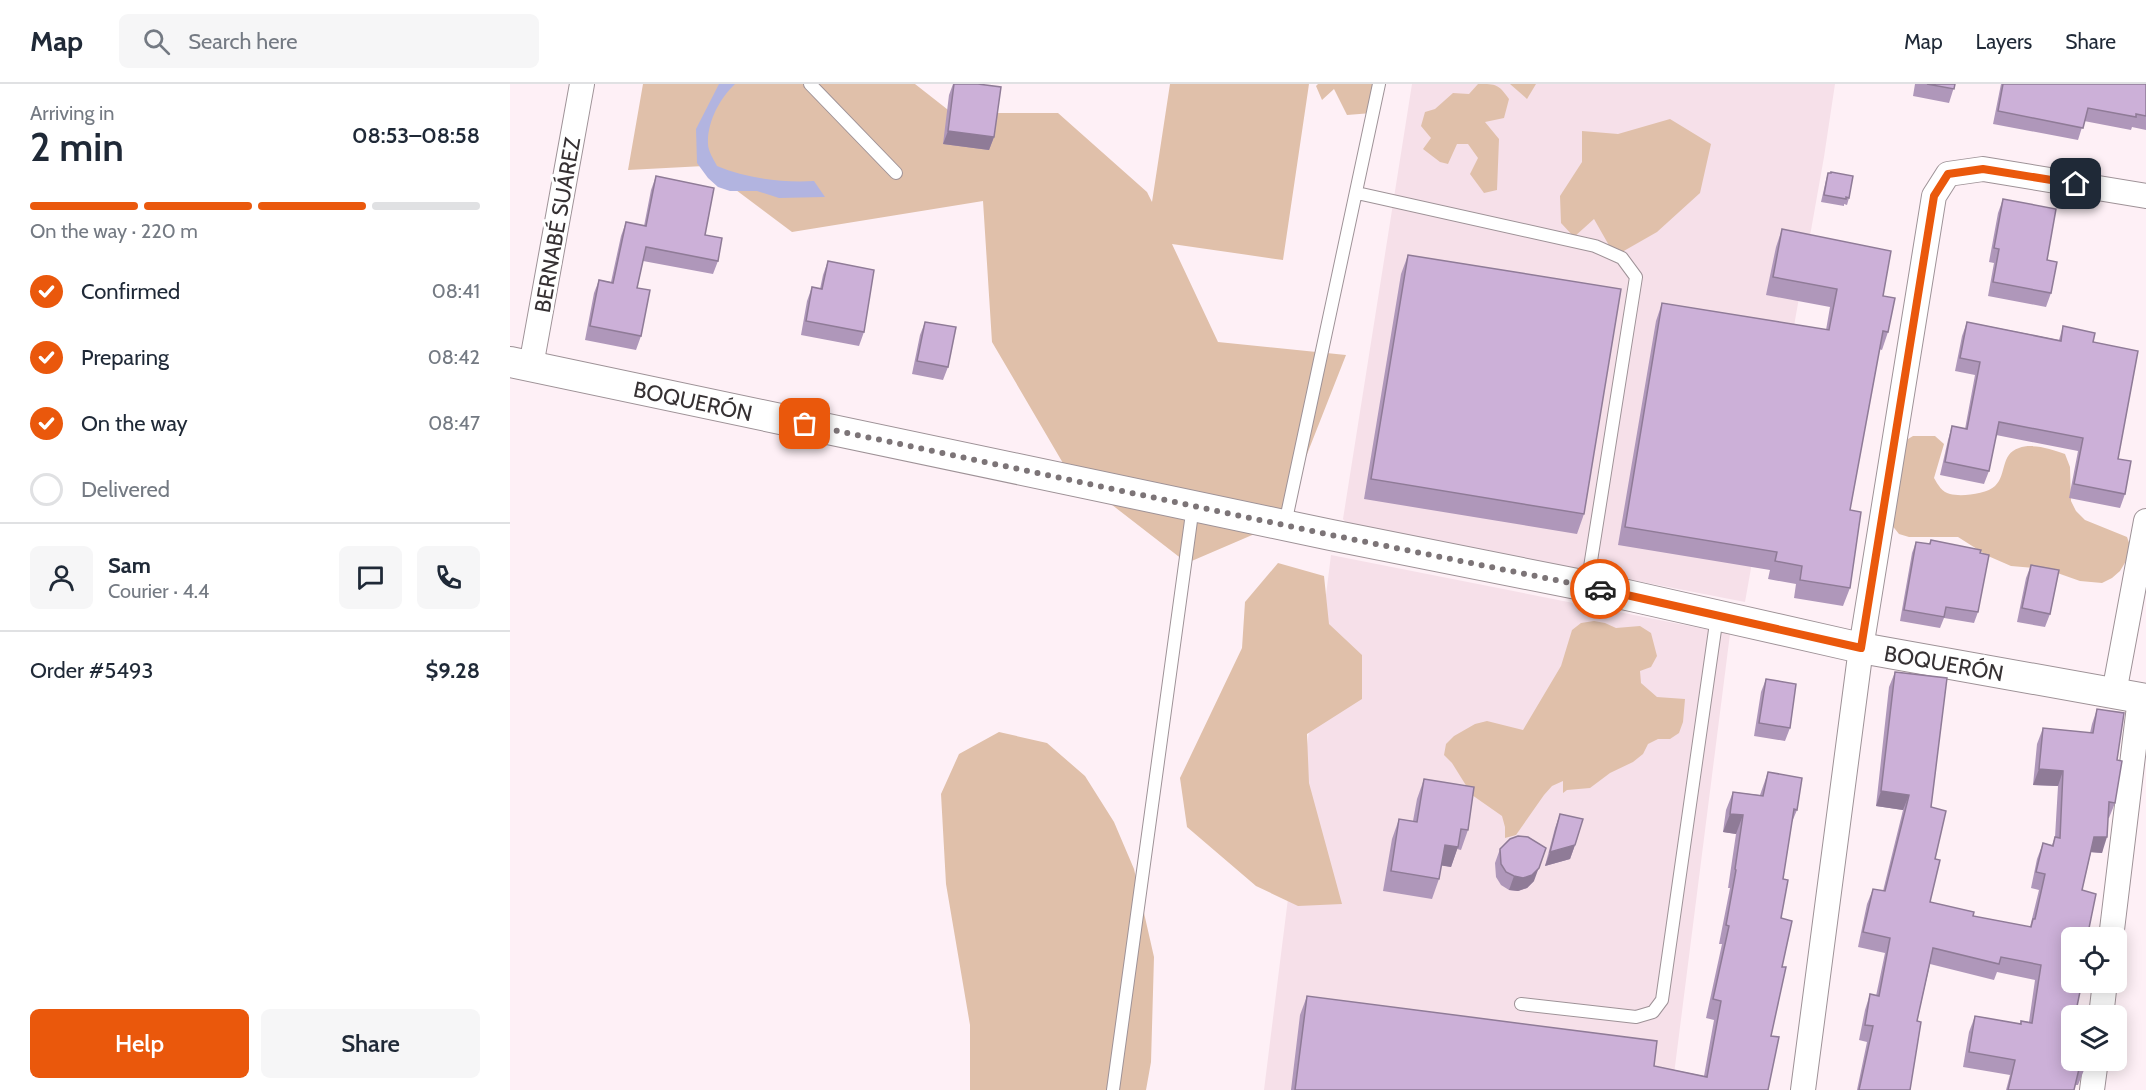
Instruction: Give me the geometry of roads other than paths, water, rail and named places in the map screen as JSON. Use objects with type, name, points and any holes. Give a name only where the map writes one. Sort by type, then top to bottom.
[{"type":"street","name":"BERNABÉ SUÁREZ","points":[[520,364],[582,84]]},
{"type":"street","points":[[1803,1090],[1861,648],[1934,196],[1948,174],[1983,169],[2146,196]]},
{"type":"street","name":"BOQUERÓN","points":[[520,364],[1193,506],[1587,586],[1861,648],[2133,697]]},
{"type":"street","points":[[2112,927],[2146,520]]},
{"type":"street","points":[[2092,1090],[2095,1071]]},
{"type":"lane","points":[[810,84],[896,173]]},
{"type":"lane","points":[[1285,525],[1379,84]]},
{"type":"lane","points":[[1357,193],[1595,246],[1622,258],[1636,277],[1587,586]]},
{"type":"lane","points":[[1113,1090],[1193,506]]},
{"type":"lane","points":[[1521,1004],[1636,1017],[1653,1012],[1662,1000],[1710,649],[1717,616]]},
{"type":"water","points":[[719,84],[735,84],[720,103],[712,119],[708,136],[708,147],[717,166],[764,179],[814,181],[825,197],[779,198],[757,191],[730,191],[718,187],[708,178],[697,163],[696,129]]}]
